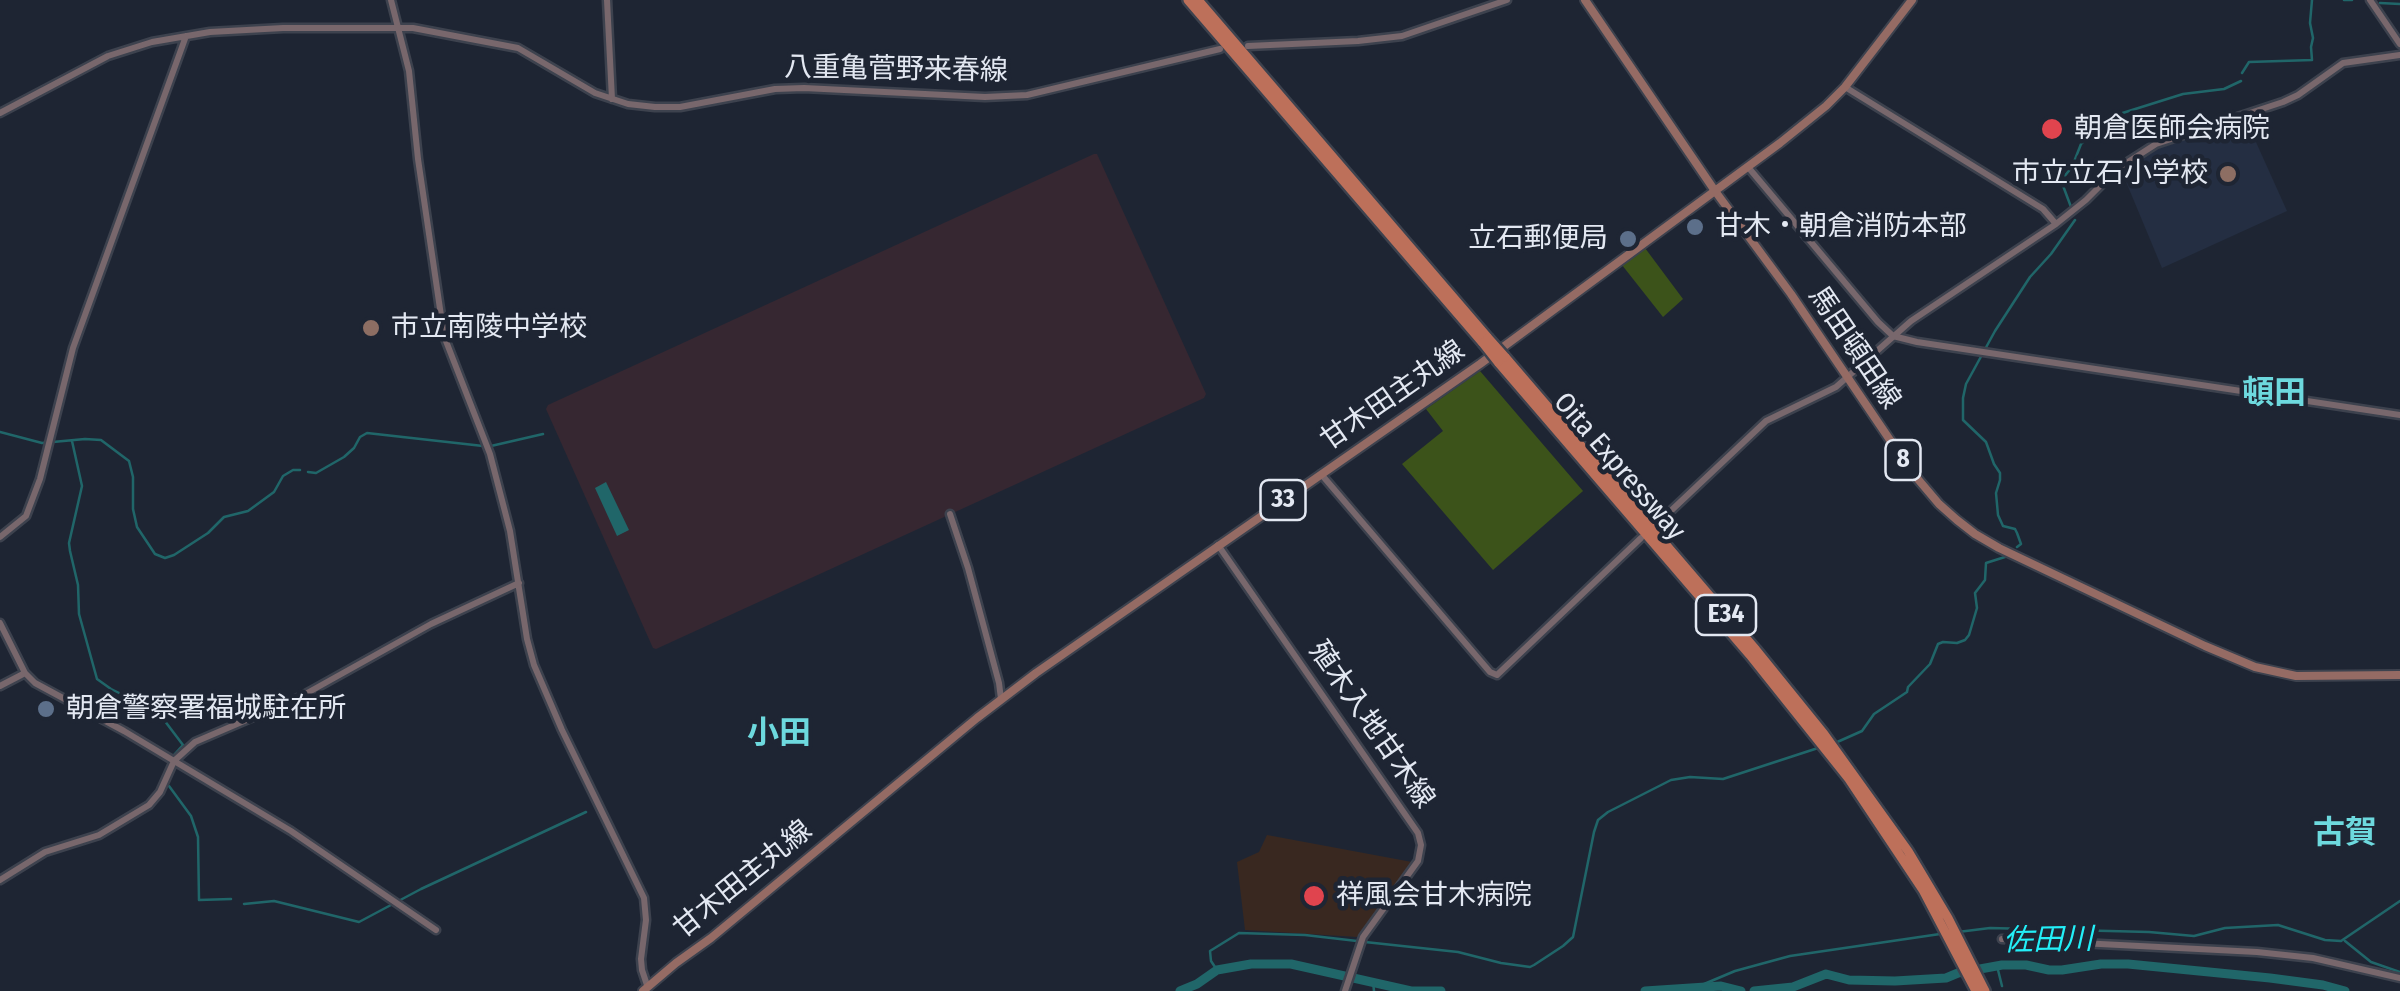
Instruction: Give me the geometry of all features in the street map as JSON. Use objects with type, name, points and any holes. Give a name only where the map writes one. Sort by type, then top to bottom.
[{"type":"highway","name":"Oita Expressway","points":[[1188,0],[1502,359],[1797,712],[1926,888],[1985,991]]},
{"type":"highway","name":"Oita Expressway","points":[[1198,0],[1485,340]]},
{"type":"highway","name":"Oita Expressway","points":[[1926,888],[1976,991]]},
{"type":"main road","name":"馬田頓田線","points":[[1585,0],[1715,191],[1938,504],[1975,534],[2000,548],[2255,667],[2296,676],[2400,675]]},
{"type":"main road","name":"甘木田主丸線","points":[[645,988],[1001,699],[1480,364],[1748,168],[1845,87],[1912,0]]},
{"type":"street","points":[[391,0],[409,71],[444,336],[488,447],[510,531],[527,639],[544,692],[644,898],[646,920],[641,959],[645,988]]},
{"type":"street","points":[[608,0],[612,99]]},
{"type":"street","points":[[1248,46],[1402,36],[1507,0]]},
{"type":"street","points":[[2370,0],[2400,44]]},
{"type":"street","name":"八重亀菅野来春線","points":[[0,113],[108,56],[152,42],[210,32],[283,28],[413,28],[518,48],[595,93],[642,105],[680,106],[804,88],[1009,97],[1220,49]]},
{"type":"street","points":[[0,538],[26,516],[40,478],[74,348],[186,36]]},
{"type":"street","points":[[1658,523],[1766,421],[1836,388],[1893,336],[2056,224],[2117,169],[2156,144],[2283,102],[2343,63],[2400,56]]},
{"type":"street","points":[[1845,87],[2043,209],[2056,224]]},
{"type":"street","points":[[1748,168],[1893,336],[2400,415]]},
{"type":"street","points":[[1321,474],[1490,672],[1497,675],[1641,538]]},
{"type":"street","points":[[950,514],[968,568],[1001,699]]},
{"type":"street","name":"殖木入地甘木線","points":[[1218,545],[1418,833],[1418,860],[1363,937],[1345,991]]},
{"type":"street","points":[[0,880],[45,852],[99,835],[149,805],[160,792],[174,761],[195,742],[300,697],[431,624],[519,584]]},
{"type":"street","points":[[0,623],[25,674],[35,683],[124,731],[316,848],[436,930]]},
{"type":"street","points":[[0,686],[25,674]]},
{"type":"street","points":[[2002,939],[2313,958],[2400,978]]},
{"type":"shaded area","points":[[2246,120],[2287,211],[2162,268],[2122,172],[2137,159],[2162,147]]},
{"type":"shaded area","points":[[1094,154],[1206,394],[1204,398],[653,648],[546,409],[548,405]]},
{"type":"shaded area","points":[[1645,248],[1683,299],[1663,317],[1622,265]]},
{"type":"shaded area","points":[[1480,371],[1583,491],[1493,570],[1402,464],[1443,431],[1426,409]]},
{"type":"shaded area","points":[[606,482],[629,530],[617,536],[595,488]]},
{"type":"shaded area","name":"祥風会甘木病院","points":[[1267,835],[1412,862],[1357,937],[1245,930],[1237,862],[1259,852]]},
{"type":"waterway","points":[[2242,73],[2249,62],[2312,60],[2312,0]]},
{"type":"waterway","points":[[2344,0],[2352,0]]},
{"type":"waterway","points":[[2380,3],[2400,4]]},
{"type":"waterway","points":[[2071,207],[2063,178],[2081,144],[2113,116],[2183,94],[2224,89],[2241,81]]},
{"type":"waterway","points":[[2017,547],[2021,544],[2015,529],[2003,526],[1998,515],[1996,493],[2000,473],[1986,442],[1963,420],[1963,398],[1966,384],[1995,331],[2030,277],[2075,220]]},
{"type":"waterway","points":[[0,432],[42,443],[101,440],[129,461],[137,527],[155,554],[165,558],[208,533],[224,517],[248,511],[274,492],[283,476],[300,470]]},
{"type":"waterway","points":[[308,472],[316,473],[344,457],[367,433],[483,446]]},
{"type":"waterway","points":[[491,446],[543,434]]},
{"type":"waterway","points":[[72,441],[82,486],[69,543],[78,585],[79,614],[97,679],[158,712],[183,745],[173,756]]},
{"type":"waterway","points":[[1835,743],[1862,731],[1874,714],[1907,692],[1930,664],[1938,644],[1965,640],[1977,608],[1975,593],[1985,580],[1986,563],[2008,556]]},
{"type":"waterway","points":[[1365,942],[1458,952],[1530,967],[1573,937],[1594,832],[1598,820],[1608,812],[1671,780],[1723,779],[1818,748]]},
{"type":"waterway","points":[[169,786],[191,816],[198,837],[199,900],[231,899]]},
{"type":"waterway","points":[[244,904],[274,901],[359,922],[586,812]]},
{"type":"waterway","points":[[1958,932],[1990,928],[2194,936],[2225,928],[2278,925],[2341,941],[2400,901]]},
{"type":"waterway","points":[[1217,970],[1210,951],[1239,933],[1357,941]]},
{"type":"waterway","points":[[1697,987],[1735,971],[1790,956],[1940,934]]},
{"type":"waterway","points":[[2345,941],[2371,962],[2400,972]]},
{"type":"waterway","name":"佐田川","points":[[1180,991],[1217,970],[1251,964],[1291,964],[1411,991],[1441,991]]},
{"type":"waterway","name":"佐田川","points":[[1754,991],[1793,987],[1826,974],[1849,980],[1895,981],[1946,978],[2002,965],[2062,970],[2101,964],[2270,978],[2345,991]]},
{"type":"waterway","points":[[1997,966],[2002,986]]},
{"type":"waterway","points":[[1373,982],[1374,991]]},
{"type":"waterway","name":"佐田川","points":[[1645,991],[1721,986],[1741,991]]},
{"type":"place","name":"朝倉医師会病院","points":[[2052,129]]},
{"type":"place","name":"市立立石小学校","points":[[2228,174]]},
{"type":"place","name":"甘木・朝倉消防本部","points":[[1695,227]]},
{"type":"place","name":"立石郵便局","points":[[1628,239]]},
{"type":"place","name":"市立南陵中学校","points":[[371,328]]},
{"type":"place","name":"朝倉警察署福城駐在所","points":[[46,709]]},
{"type":"place","name":"祥風会甘木病院","points":[[1314,896]]},
{"type":"district","name":"頓田","points":[[2274,394]]},
{"type":"district","name":"小田","points":[[779,734]]},
{"type":"district","name":"古賀","points":[[2345,834]]}]
